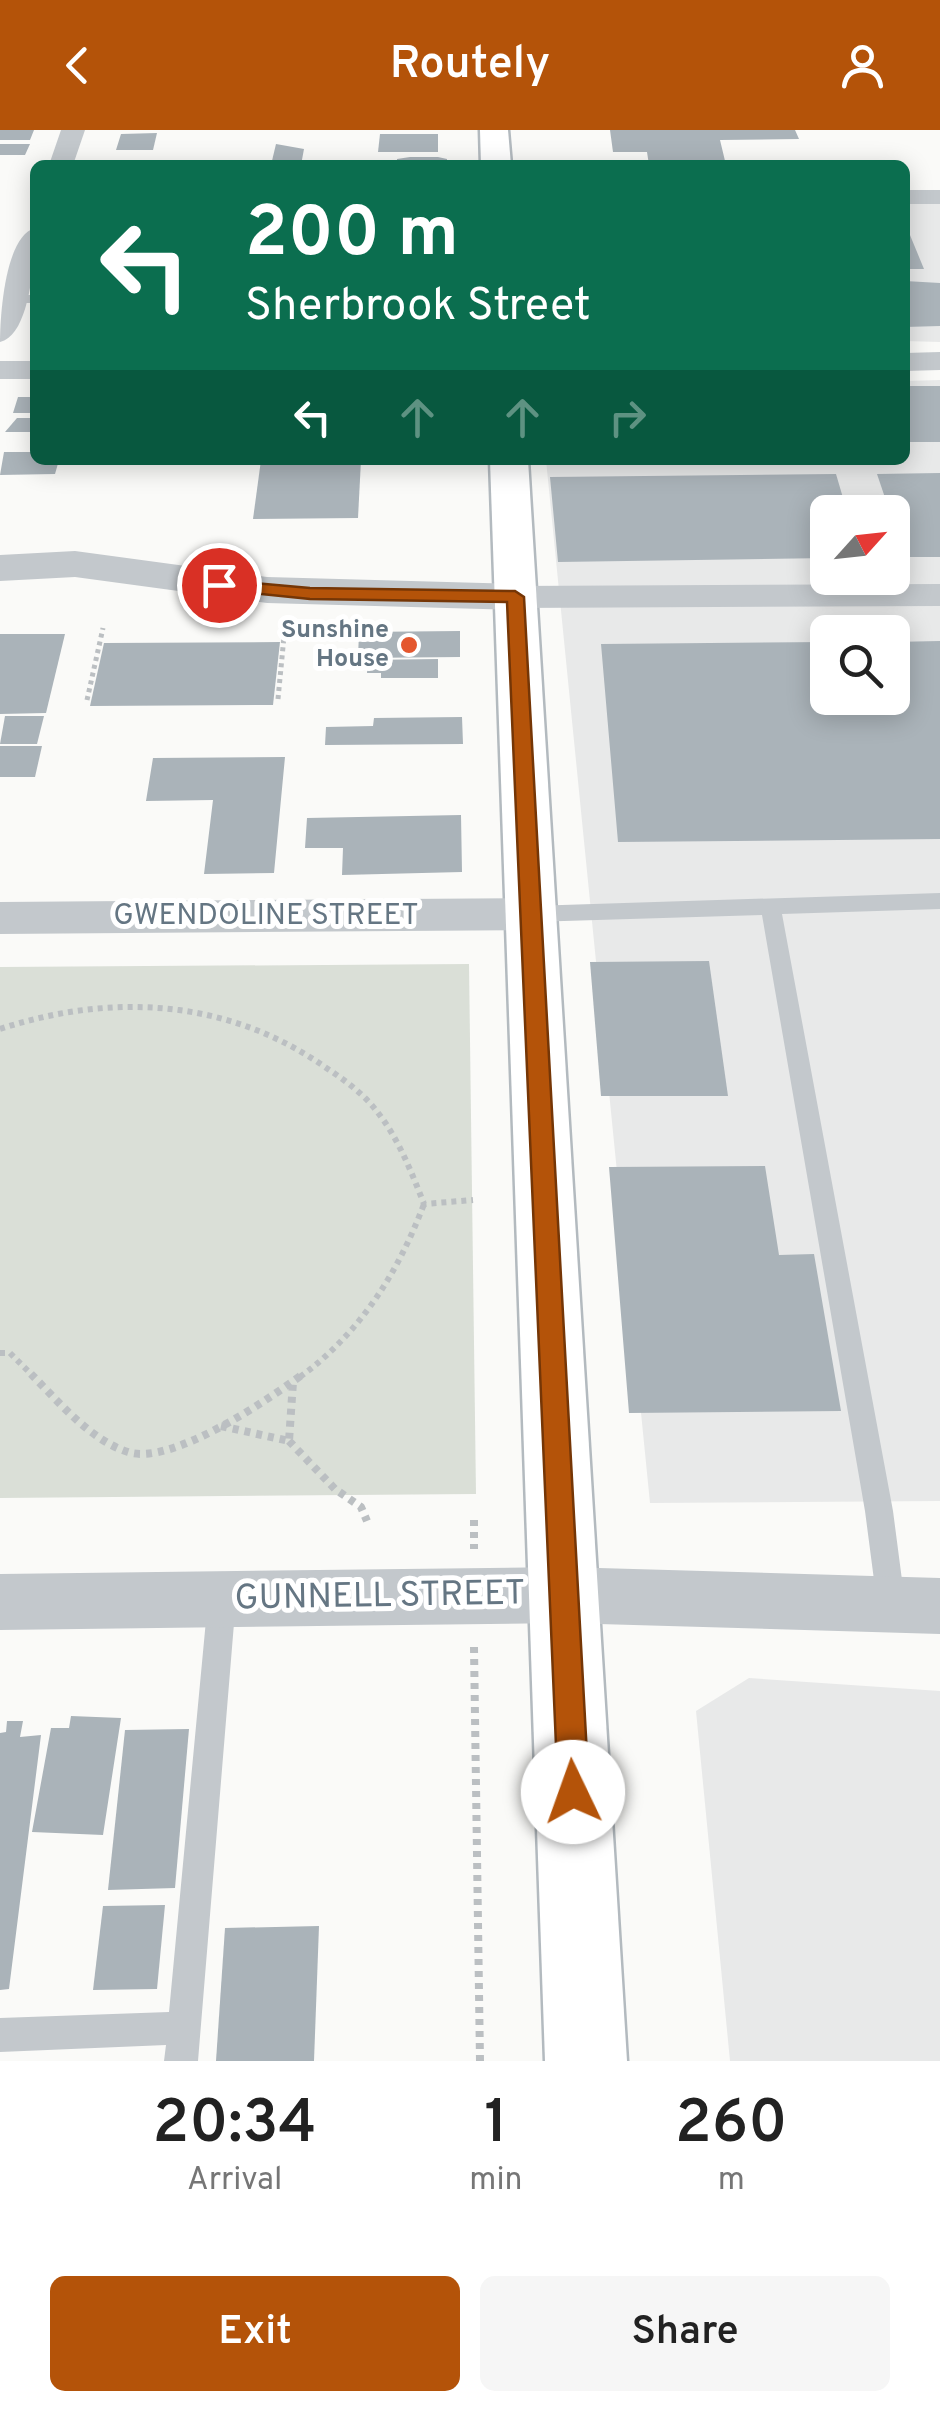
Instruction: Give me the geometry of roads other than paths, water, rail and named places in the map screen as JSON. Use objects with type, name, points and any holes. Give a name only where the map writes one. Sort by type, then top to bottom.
[{"type":"main road","points":[[494,130],[496,160]]},
{"type":"main road","points":[[509,465],[586,2061]]},
{"type":"street","points":[[63,160],[73,130]]},
{"type":"street","points":[[910,197],[940,197]]},
{"type":"street","points":[[0,334],[24,299],[30,265]]},
{"type":"street","points":[[910,362],[940,362]]},
{"type":"street","points":[[0,370],[30,370]]},
{"type":"street","points":[[0,536],[20,540],[75,564]]},
{"type":"street","points":[[0,568],[75,564],[267,590],[515,597],[940,595]]},
{"type":"street","name":"GWENDOLINE STREET","points":[[0,918],[531,914]]},
{"type":"street","name":"GUNNELL STREET","points":[[0,1602],[564,1595],[916,1605]]},
{"type":"lane","points":[[531,914],[940,901]]},
{"type":"lane","points":[[771,907],[879,1511],[916,1605]]},
{"type":"lane","points":[[0,2035],[182,2044],[222,1599]]},
{"type":"place","name":"Sunshine House","points":[[409,645]]}]
